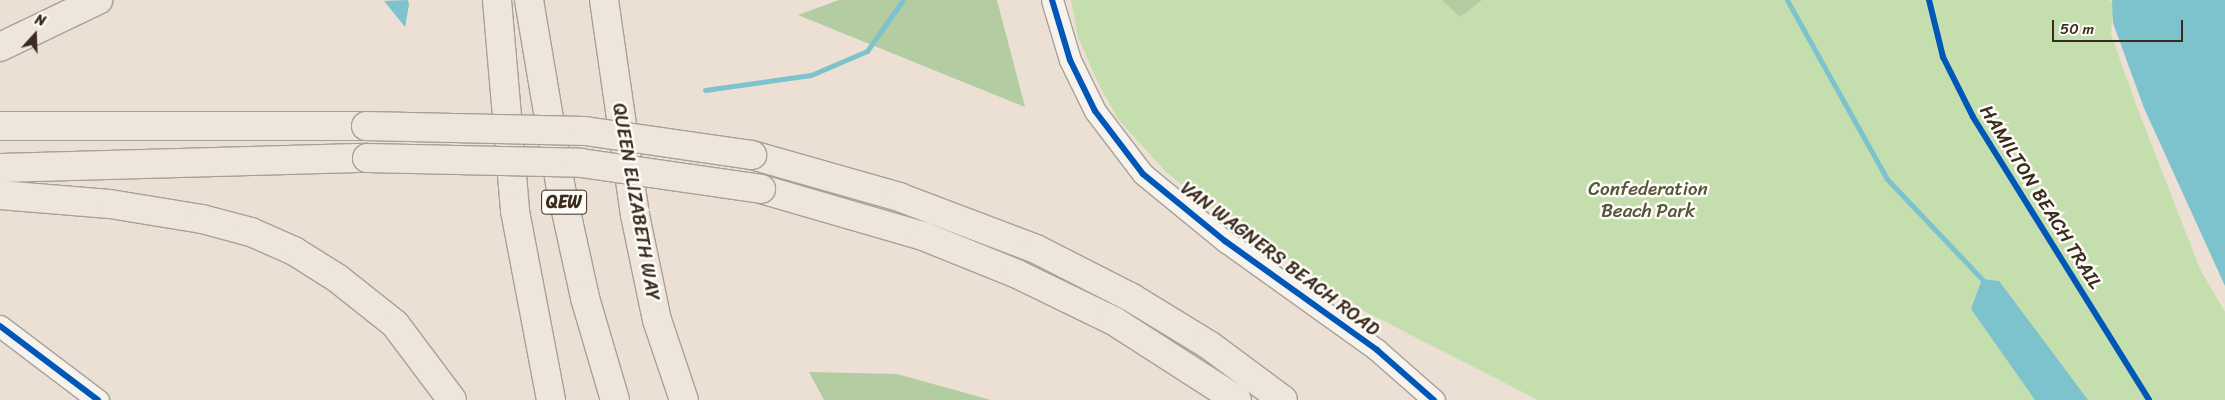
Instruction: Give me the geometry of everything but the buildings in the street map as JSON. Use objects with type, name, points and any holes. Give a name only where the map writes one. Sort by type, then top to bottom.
[{"type":"highway","points":[[0,47],[98,0]]},
{"type":"highway","points":[[497,0],[515,210],[551,400]]},
{"type":"highway","name":"QEW","points":[[529,0],[560,184],[585,298],[616,400]]},
{"type":"highway","name":"QUEEN ELIZABETH WAY","points":[[604,0],[635,215],[657,320],[684,400]]},
{"type":"highway","points":[[0,126],[366,126],[585,130],[752,155],[899,197],[1036,249],[1132,298],[1209,345],[1283,400]]},
{"type":"highway","points":[[0,168],[367,158],[581,163],[671,172],[761,189],[923,236],[1017,274],[1114,321],[1238,400]]},
{"type":"highway","points":[[0,195],[110,204],[202,219],[251,232],[294,252],[337,278],[395,324],[452,400]]},
{"type":"street","name":"VAN WAGNERS BEACH ROAD","points":[[1052,0],[1070,60],[1095,111],[1143,174],[1225,241],[1377,350],[1434,400]]},
{"type":"street","points":[[0,326],[98,400]]},
{"type":"green space","points":[[839,0],[997,0],[1025,107],[798,15]]},
{"type":"green space","name":"Confederation Beach Park","points":[[1071,0],[2109,0],[2114,3],[2111,34],[2137,107],[2200,269],[2225,312],[2225,400],[1538,400],[1360,309],[1212,209],[1165,171],[1118,119],[1098,83],[1078,37]]},
{"type":"green space","points":[[1442,0],[1482,0],[1460,17]]},
{"type":"green space","points":[[809,372],[897,374],[991,400],[824,400]]},
{"type":"water","points":[[408,0],[409,5],[405,27],[384,1]]},
{"type":"water","points":[[2112,0],[2225,0],[2225,286],[2144,108],[2113,23]]},
{"type":"water","points":[[1982,279],[1999,281],[2088,400],[2035,400],[1971,309]]},
{"type":"waterway","points":[[705,90],[811,75],[867,51],[903,0]]},
{"type":"waterway","points":[[1787,0],[1887,179],[1982,279]]},
{"type":"cycle path","points":[[1052,0],[1070,60],[1095,111],[1143,174],[1225,241],[1377,350],[1434,400]]},
{"type":"cycle path","name":"HAMILTON BEACH TRAIL","points":[[1929,0],[1943,57],[1973,117],[2149,400]]},
{"type":"cycle path","points":[[0,326],[98,400]]}]
